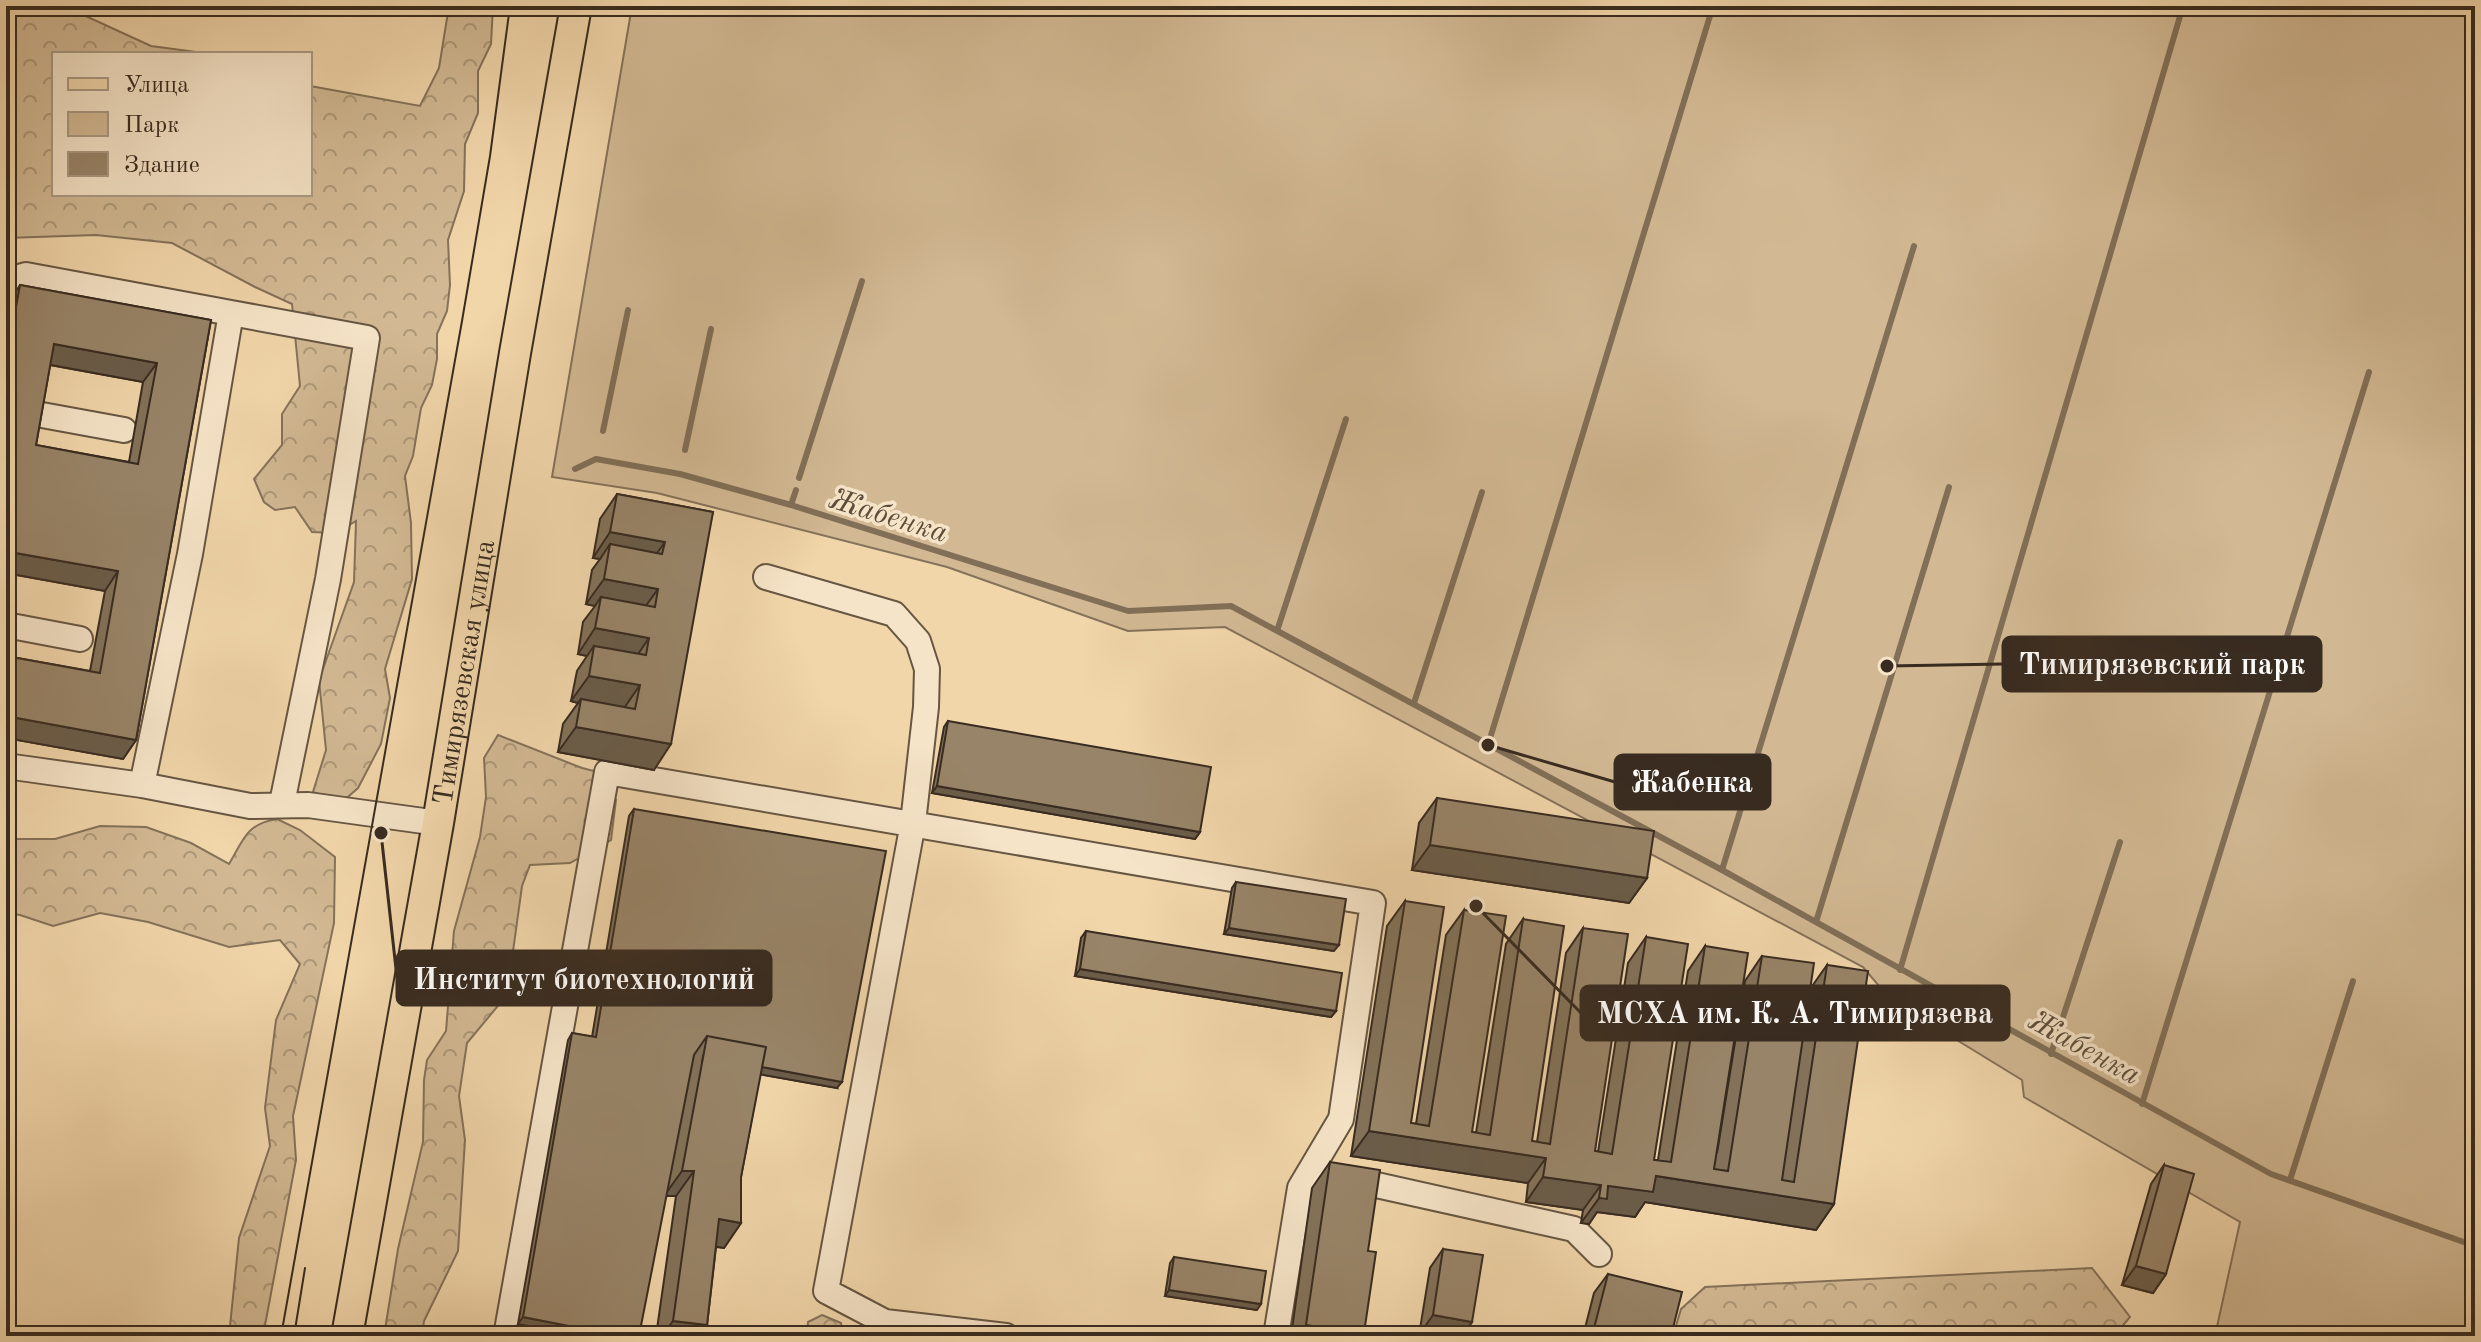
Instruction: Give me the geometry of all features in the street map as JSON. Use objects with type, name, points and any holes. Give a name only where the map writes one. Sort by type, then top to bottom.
[{"type":"main road","name":"Тимирязевская улица","points":[[347,1336],[438,823],[576,6]]},
{"type":"lane","points":[[6,281],[26,275],[367,338],[328,579],[282,803]]},
{"type":"lane","points":[[142,785],[190,554],[231,313]]},
{"type":"lane","points":[[31,413],[124,430]]},
{"type":"lane","points":[[766,577],[894,614],[918,641],[927,669],[913,823],[826,1291],[888,1329],[1006,1336]]},
{"type":"lane","points":[[6,625],[80,639]]},
{"type":"lane","points":[[6,766],[142,785],[250,806],[282,803],[308,805],[438,823]]},
{"type":"lane","points":[[506,1336],[607,772],[1373,903],[1341,1119],[1300,1188],[1276,1336]]},
{"type":"lane","points":[[1310,1170],[1574,1229],[1599,1254]]},
{"type":"green space","points":[[6,6],[64,6],[151,46],[196,52],[52,52],[52,196],[312,196],[312,86],[420,106],[439,68],[449,6],[493,6],[491,44],[478,71],[478,113],[465,144],[464,191],[448,240],[450,285],[447,311],[437,334],[437,359],[432,385],[421,408],[413,456],[405,476],[411,523],[412,579],[385,669],[390,698],[381,744],[358,788],[341,803],[313,792],[326,750],[319,680],[354,582],[356,521],[336,533],[312,532],[295,507],[275,510],[264,502],[254,479],[282,445],[282,414],[300,386],[292,304],[172,243],[96,235],[6,238]]},
{"type":"green space","points":[[632,6],[2475,6],[2475,1336],[2215,1336],[2240,1222],[2024,1097],[2022,1080],[1890,999],[1863,967],[1225,627],[1128,631],[947,567],[657,493],[552,477]]},
{"type":"green space","points":[[498,735],[598,772],[616,800],[611,840],[570,863],[530,865],[522,886],[507,995],[467,1043],[459,1096],[465,1140],[458,1251],[424,1321],[422,1336],[384,1336],[398,1249],[423,1142],[427,1060],[446,1031],[454,931],[480,837],[486,797],[484,758]]},
{"type":"green space","points":[[277,819],[300,830],[335,857],[334,923],[293,1116],[296,1160],[263,1336],[229,1336],[239,1238],[270,1146],[265,1108],[276,1020],[300,964],[280,940],[229,947],[148,922],[100,913],[53,926],[6,913],[6,839],[55,839],[100,826],[146,827],[191,843],[229,864],[252,829]]},
{"type":"green space","points":[[2092,1268],[2130,1317],[2114,1336],[1673,1336],[1681,1309],[1705,1287]]},
{"type":"green space","points":[[822,1315],[841,1323],[843,1336],[807,1336],[808,1322]]},
{"type":"building","points":[[20,285],[211,320],[136,740],[6,716],[6,656],[100,673],[118,571],[15,553],[6,603],[6,362]],"holes":[[[54,344],[157,363],[138,464],[36,445]]]},
{"type":"building","points":[[617,494],[713,512],[671,744],[576,727],[581,699],[635,709],[640,685],[589,676],[594,646],[646,655],[649,638],[595,628],[601,597],[655,607],[658,589],[604,579],[610,544],[662,554],[665,542],[610,532]]},
{"type":"building","points":[[948,721],[1211,767],[1200,832],[937,786]]},
{"type":"building","points":[[1437,798],[1654,831],[1647,878],[1430,845]]},
{"type":"building","points":[[634,809],[886,851],[842,1082],[762,1067],[766,1047],[707,1036],[694,1055],[639,1336],[620,1336],[523,1317],[572,1033],[596,1037]]},
{"type":"building","points":[[1236,882],[1346,899],[1339,945],[1229,928]]},
{"type":"building","points":[[1405,901],[1444,907],[1411,1123],[1429,1126],[1464,910],[1506,916],[1472,1132],[1490,1135],[1523,919],[1564,926],[1532,1141],[1550,1144],[1583,928],[1628,934],[1595,1151],[1612,1154],[1646,937],[1688,944],[1654,1160],[1671,1162],[1705,946],[1748,953],[1714,1169],[1728,1171],[1762,956],[1814,963],[1782,1180],[1794,1182],[1827,965],[1868,971],[1834,1204],[1656,1176],[1653,1192],[1608,1186],[1607,1199],[1599,1198],[1601,1185],[1543,1177],[1546,1158],[1369,1131]]},
{"type":"building","points":[[1086,931],[1342,973],[1336,1011],[1080,969]]},
{"type":"building","points":[[707,1036],[766,1047],[741,1177],[741,1223],[719,1219],[707,1325],[673,1321],[694,1171],[682,1171]]},
{"type":"building","points":[[1330,1162],[1380,1170],[1368,1251],[1376,1252],[1364,1333],[1306,1325]]},
{"type":"building","points":[[2164,1165],[2194,1174],[2166,1274],[2136,1266]]},
{"type":"building","points":[[1443,1249],[1483,1255],[1472,1322],[1433,1315]]},
{"type":"building","points":[[1174,1257],[1266,1271],[1261,1304],[1169,1290]]},
{"type":"building","points":[[1608,1274],[1682,1292],[1671,1336],[1592,1336]]},
{"type":"waterway","points":[[1488,745],[1713,6]]},
{"type":"waterway","points":[[1900,970],[2183,6]]},
{"type":"waterway","points":[[1722,870],[1914,246]]},
{"type":"waterway","points":[[799,478],[862,281]]},
{"type":"waterway","points":[[603,431],[628,310]]},
{"type":"waterway","points":[[685,450],[711,329]]},
{"type":"waterway","points":[[2142,1104],[2369,372]]},
{"type":"waterway","points":[[1277,631],[1346,419]]},
{"type":"waterway","name":"Жабенка","points":[[575,469],[596,459],[680,474],[791,505],[1128,611],[1231,606],[1722,870],[2271,1174],[2475,1246]]},
{"type":"waterway","points":[[1816,922],[1949,487]]},
{"type":"waterway","points":[[791,505],[796,490]]},
{"type":"waterway","points":[[1414,703],[1482,492]]},
{"type":"waterway","points":[[2051,1054],[2120,842]]},
{"type":"waterway","points":[[2290,1180],[2353,981]]},
{"type":"tram line","points":[[281,1336],[462,321],[490,156],[510,6]]},
{"type":"tram line","points":[[294,1336],[305,1268]]},
{"type":"place","name":"Тимирязевский парк","points":[[1887,666]]},
{"type":"place","name":"Жабенка","points":[[1488,745]]},
{"type":"place","name":"Институт биотехнологий","points":[[381,833]]},
{"type":"place","name":"МСХА им. К. А. Тимирязева","points":[[1476,906]]}]
